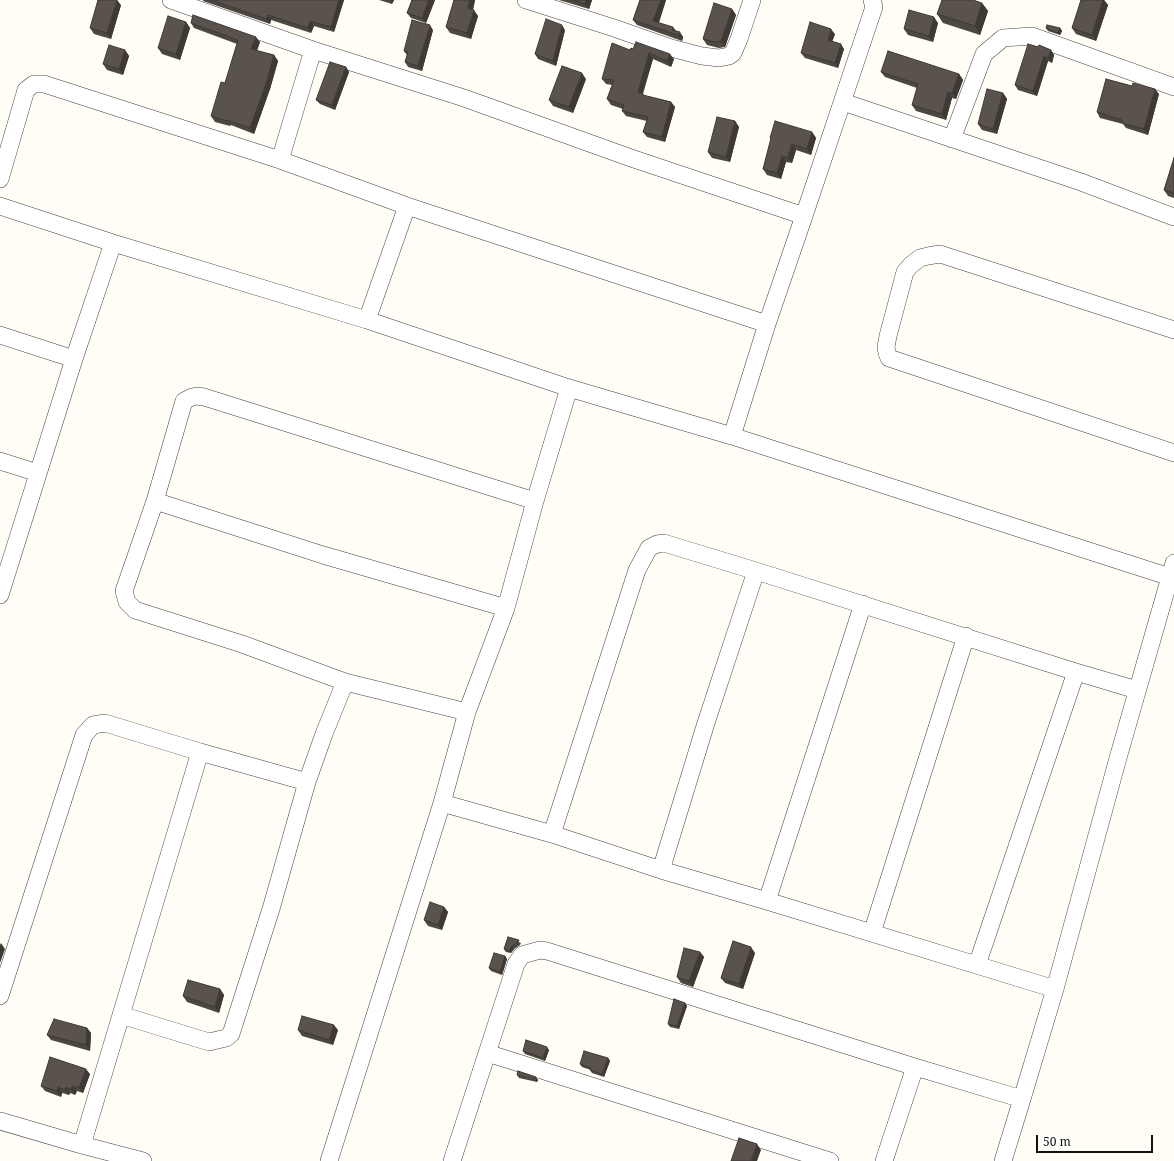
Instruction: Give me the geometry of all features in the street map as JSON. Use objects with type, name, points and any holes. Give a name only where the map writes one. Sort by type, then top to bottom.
[{"type":"street","points":[[171,0],[313,50],[464,98],[631,158],[804,216]]},
{"type":"street","points":[[526,0],[671,48],[702,56],[719,58],[729,56],[732,53],[739,39],[752,0]]},
{"type":"street","points":[[732,436],[767,324],[874,7],[872,0]]},
{"type":"street","points":[[952,139],[984,54],[1003,38],[1032,36],[1174,87]]},
{"type":"street","points":[[280,160],[313,50]]},
{"type":"street","points":[[0,179],[26,90],[34,84],[44,84],[280,160],[407,206],[767,324]]},
{"type":"street","points":[[843,102],[1081,182],[1174,217]]},
{"type":"street","points":[[0,206],[113,243],[367,320],[569,388],[1172,570],[1137,690],[1055,989],[1002,1161]]},
{"type":"street","points":[[367,320],[407,206]]},
{"type":"street","points":[[1,587],[113,243]]},
{"type":"street","points":[[1174,330],[940,254],[920,258],[911,264],[906,272],[886,347],[886,353],[889,358],[1174,453]]},
{"type":"street","points":[[0,335],[74,359]]},
{"type":"street","points":[[329,1161],[442,803],[467,712],[506,608],[535,501],[569,388]]},
{"type":"street","points":[[467,712],[345,682],[242,644],[135,610],[127,602],[124,591],[155,501],[184,402],[197,396],[212,399],[535,501]]},
{"type":"street","points":[[0,461],[38,474]]},
{"type":"street","points":[[155,501],[323,555],[506,608]]},
{"type":"street","points":[[552,834],[637,570],[649,548],[656,544],[664,544],[756,571],[1137,690]]},
{"type":"street","points":[[661,870],[708,716],[756,571]]},
{"type":"street","points":[[767,900],[863,604]]},
{"type":"street","points":[[872,933],[966,636]]},
{"type":"street","points":[[977,965],[1076,672]]},
{"type":"street","points":[[121,1015],[209,1042],[226,1038],[232,1034],[271,909],[308,782],[324,734],[345,682]]},
{"type":"street","points":[[0,996],[84,735],[93,725],[105,723],[200,752],[308,782]]},
{"type":"street","points":[[82,1145],[200,752]]},
{"type":"street","points":[[442,803],[552,834],[661,870],[767,900],[1055,989]]},
{"type":"street","points":[[452,1161],[516,964],[522,955],[540,950],[548,951],[915,1067],[1022,1099]]},
{"type":"street","points":[[487,1053],[830,1161]]},
{"type":"street","points":[[884,1161],[915,1067]]},
{"type":"street","points":[[0,1121],[143,1161]]},
{"type":"building","points":[[98,0],[117,0],[107,33],[90,28]]},
{"type":"building","points":[[212,0],[339,0],[331,27],[310,21],[308,28],[268,15],[266,19]]},
{"type":"building","points":[[412,0],[429,0],[422,18],[407,13]]},
{"type":"building","points":[[454,0],[470,0],[468,8],[474,10],[467,33],[446,27]]},
{"type":"building","points":[[573,0],[586,0],[585,4]]},
{"type":"building","points":[[640,0],[661,0],[653,21],[673,27],[672,30],[680,32],[678,35],[633,20]]},
{"type":"building","points":[[942,0],[973,0],[982,3],[975,26],[937,14]]},
{"type":"building","points":[[1081,0],[1103,0],[1092,35],[1072,28]]},
{"type":"building","points":[[714,3],[732,9],[721,41],[715,42],[703,39]]},
{"type":"building","points":[[909,10],[934,17],[929,36],[904,29]]},
{"type":"building","points":[[193,15],[256,37],[251,49],[274,55],[266,84],[250,128],[211,116],[221,82],[225,83],[238,40],[191,23]]},
{"type":"building","points":[[168,16],[186,22],[176,54],[158,48]]},
{"type":"building","points":[[546,19],[562,25],[553,61],[535,54]]},
{"type":"building","points":[[412,20],[430,25],[418,66],[405,62],[408,52],[404,51]]},
{"type":"building","points":[[810,22],[831,29],[828,40],[841,44],[835,63],[801,53]]},
{"type":"building","points":[[1047,25],[1060,28],[1058,33],[1046,28]]},
{"type":"building","points":[[636,42],[670,54],[667,61],[649,53],[638,92],[643,95],[671,102],[662,137],[643,132],[648,117],[622,111],[624,105],[607,99],[614,80],[602,79],[612,43],[630,50],[631,48],[633,49]]},
{"type":"building","points":[[1028,44],[1038,47],[1039,45],[1051,50],[1048,58],[1044,56],[1033,91],[1015,85]]},
{"type":"building","points":[[109,45],[125,50],[119,69],[103,64]]},
{"type":"building","points":[[888,51],[959,74],[952,93],[948,92],[942,114],[912,105],[918,84],[881,72]]},
{"type":"building","points":[[330,62],[346,67],[332,105],[316,100]]},
{"type":"building","points":[[562,66],[582,73],[569,107],[549,100]]},
{"type":"building","points":[[1106,79],[1132,86],[1133,83],[1155,89],[1144,129],[1122,123],[1122,120],[1097,112]]},
{"type":"building","points":[[987,89],[1003,93],[993,129],[978,124]]},
{"type":"building","points":[[717,117],[735,121],[726,157],[708,152]]},
{"type":"building","points":[[775,121],[812,132],[807,149],[792,144],[788,158],[782,156],[777,173],[763,169]]},
{"type":"building","points":[[1174,158],[1174,193],[1164,190]]},
{"type":"building","points":[[430,902],[444,907],[438,925],[424,920]]},
{"type":"building","points":[[508,937],[519,940],[509,951],[504,949]]},
{"type":"building","points":[[733,941],[751,947],[739,984],[721,978]]},
{"type":"building","points":[[684,948],[700,952],[689,981],[677,977]]},
{"type":"building","points":[[494,953],[505,956],[500,972],[489,968]]},
{"type":"building","points":[[188,980],[220,989],[215,1007],[183,996]]},
{"type":"building","points":[[674,999],[685,1003],[677,1026],[668,1024]]},
{"type":"building","points":[[302,1016],[334,1025],[329,1040],[298,1030]]},
{"type":"building","points":[[54,1019],[87,1028],[86,1045],[47,1035]]},
{"type":"building","points":[[526,1040],[547,1047],[543,1058],[523,1051]]},
{"type":"building","points":[[584,1051],[608,1058],[602,1074],[590,1070],[591,1068],[580,1064]]},
{"type":"building","points":[[50,1057],[86,1069],[79,1088],[73,1086],[71,1089],[66,1087],[65,1090],[58,1087],[57,1091],[41,1086]]},
{"type":"building","points":[[518,1071],[536,1077],[535,1079],[517,1075]]},
{"type":"building","points":[[739,1138],[757,1144],[751,1161],[731,1161]]}]
